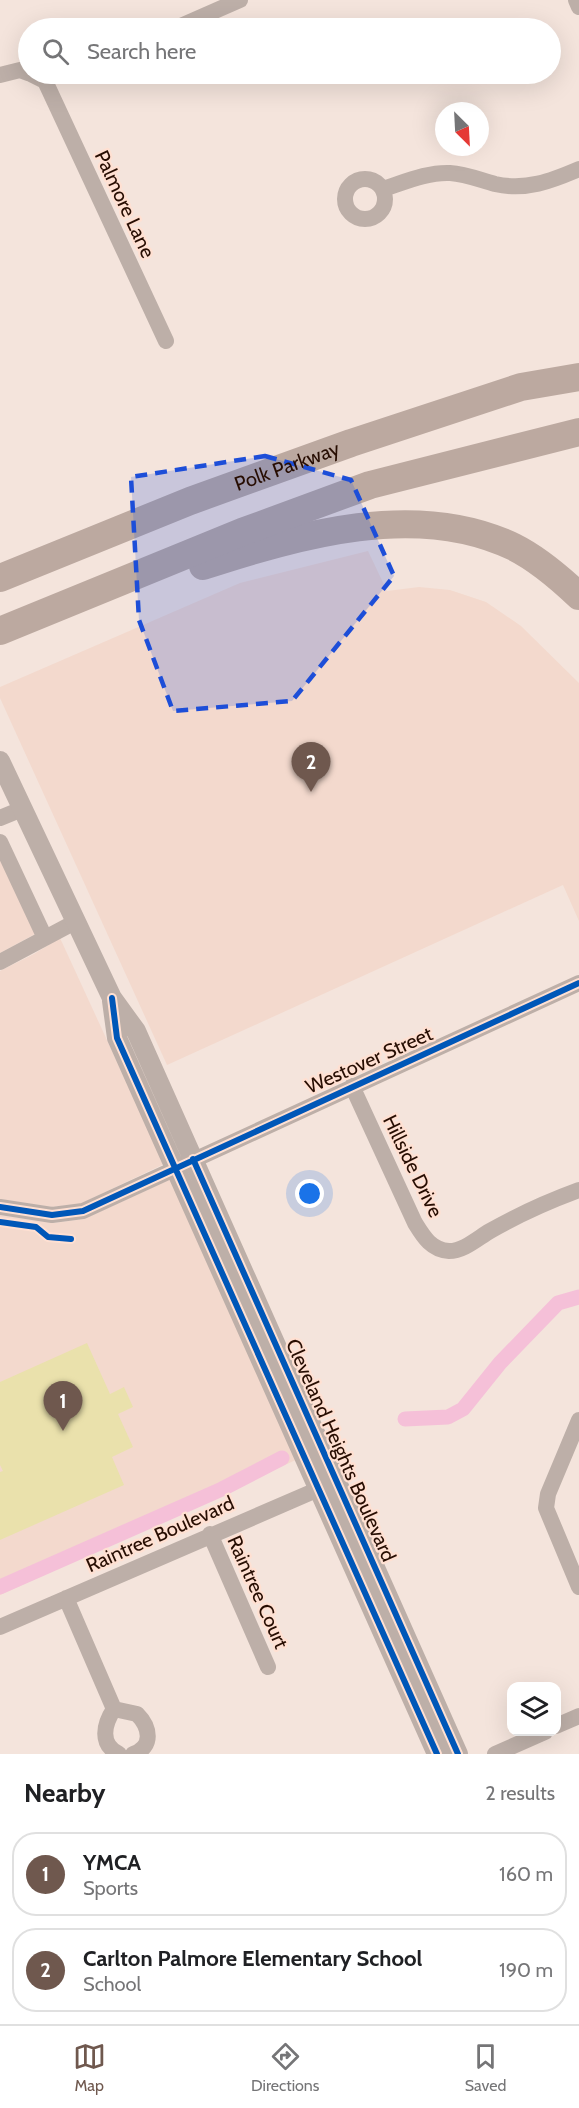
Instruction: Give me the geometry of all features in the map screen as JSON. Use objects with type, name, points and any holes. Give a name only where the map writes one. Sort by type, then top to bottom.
[{"type":"highway","name":"Polk Parkway","points":[[0,578],[190,501],[351,443],[521,387],[579,375]]},
{"type":"highway","points":[[8,628],[242,532],[370,485],[579,432]]},
{"type":"highway","points":[[8,628],[254,550],[357,528],[387,524],[429,525],[467,531],[514,547],[556,575],[579,596]]},
{"type":"street","points":[[199,18],[240,0]]},
{"type":"street","points":[[576,0],[579,7]]},
{"type":"street","points":[[0,75],[18,70]]},
{"type":"street","name":"Palmore Lane","points":[[46,84],[166,341]]},
{"type":"street","points":[[383,189],[440,173],[472,176],[511,186],[528,186],[543,184],[579,169]]},
{"type":"street","name":"Cleveland Heights Boulevard","points":[[0,761],[112,998],[136,1031],[193,1159],[437,1754]]},
{"type":"street","points":[[0,818],[22,809]]},
{"type":"street","points":[[0,842],[45,938]]},
{"type":"street","points":[[0,962],[77,921]]},
{"type":"street","name":"Westover Street","points":[[0,1207],[52,1215],[82,1211],[579,983]]},
{"type":"street","name":"Cleveland Heights Boulevard","points":[[112,998],[117,1038],[173,1168],[458,1754]]},
{"type":"street","name":"Hillside Drive","points":[[352,1086],[415,1223],[426,1241],[437,1248],[447,1251],[465,1246],[558,1197],[579,1190]]},
{"type":"street","points":[[579,1420],[548,1494],[546,1508],[579,1587]]},
{"type":"street","name":"Raintree Boulevard","points":[[0,1627],[210,1534],[328,1485]]},
{"type":"street","name":"Raintree Court","points":[[210,1534],[268,1667]]},
{"type":"street","points":[[66,1598],[114,1709]]},
{"type":"street","points":[[114,1709],[105,1723],[104,1735],[108,1745],[119,1754]]},
{"type":"street","points":[[114,1709],[137,1714],[148,1729],[148,1741],[139,1752],[133,1754]]},
{"type":"street","points":[[561,1724],[579,1716]]},
{"type":"street","points":[[495,1754],[534,1736]]},
{"type":"highlighted area","points":[[265,456],[351,480],[394,576],[292,701],[173,711],[139,620],[131,477]]},
{"type":"shaded area","points":[[368,551],[387,591],[419,587],[450,590],[486,602],[521,626],[579,683],[579,921],[563,885],[167,1065],[0,698],[0,687],[240,583]]},
{"type":"shaded area","points":[[0,859],[35,934],[0,953]]},
{"type":"shaded area","points":[[60,938],[164,1164],[80,1204],[52,1207],[0,1199],[0,971]]},
{"type":"shaded area","points":[[171,1179],[298,1459],[0,1595],[0,1215],[54,1223],[84,1219]]},
{"type":"shaded area","points":[[87,1343],[110,1394],[124,1387],[133,1407],[118,1414],[133,1447],[112,1457],[124,1485],[0,1540],[0,1472],[3,1471],[0,1465],[0,1382]]},
{"type":"waterway","points":[[405,1419],[448,1417],[463,1409],[500,1363],[558,1303],[579,1297]]},
{"type":"waterway","points":[[0,1587],[222,1489],[282,1458]]},
{"type":"cycle path","points":[[0,1207],[52,1215],[83,1211],[579,983]]},
{"type":"cycle path","points":[[112,998],[117,1038],[437,1754]]},
{"type":"cycle path","points":[[193,1159],[458,1754]]},
{"type":"cycle path","points":[[0,1222],[36,1227],[48,1237],[71,1239]]},
{"type":"place","name":"Carlton Palmore Elementary School","points":[[311,792]]},
{"type":"place","name":"YMCA","points":[[63,1431]]}]
